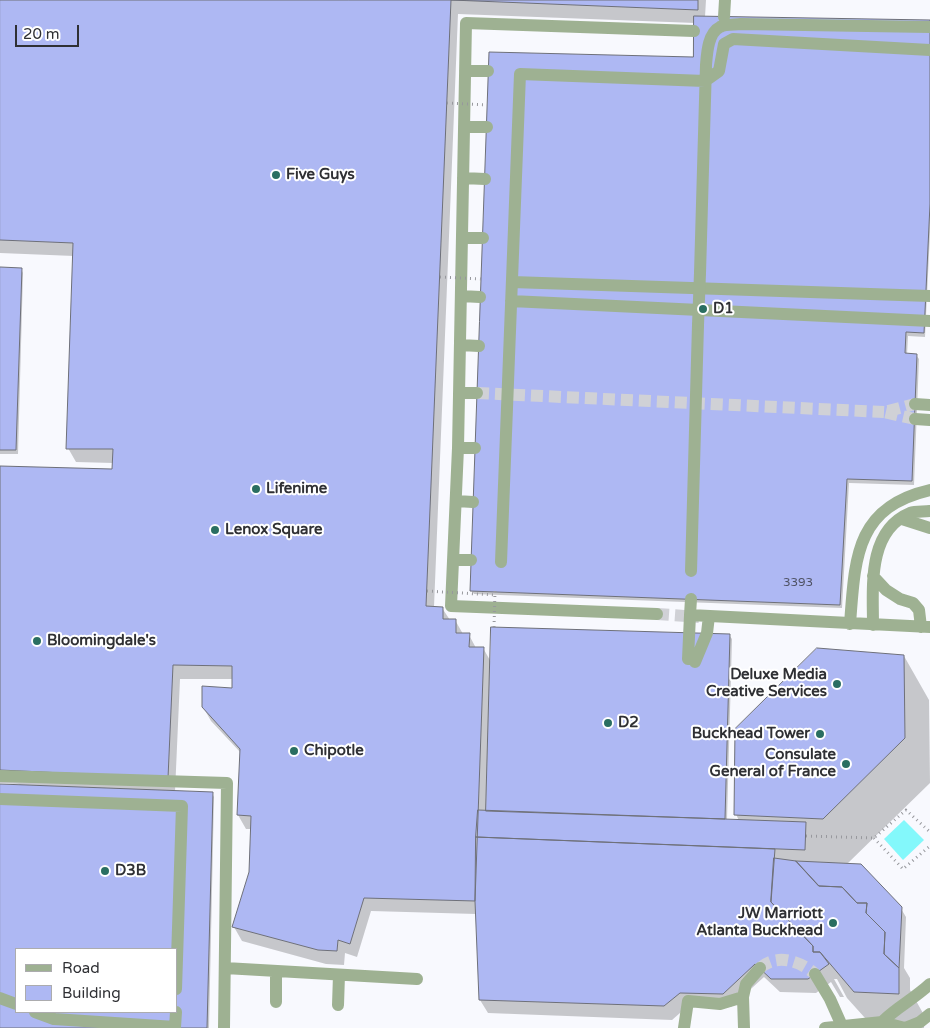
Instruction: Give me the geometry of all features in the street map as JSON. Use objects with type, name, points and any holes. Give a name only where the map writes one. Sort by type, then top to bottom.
[{"type":"lane","points":[[724,0],[724,17]]},
{"type":"lane","points":[[657,614],[452,606],[458,448],[466,23],[694,30]]},
{"type":"lane","points":[[690,571],[705,81],[708,44],[720,26],[741,24],[930,27]]},
{"type":"lane","points":[[501,562],[520,74],[705,81],[719,71],[724,44],[733,39],[930,50]]},
{"type":"lane","points":[[465,71],[488,71]]},
{"type":"lane","points":[[464,126],[486,127]]},
{"type":"lane","points":[[463,178],[485,179]]},
{"type":"lane","points":[[462,238],[483,238]]},
{"type":"lane","points":[[512,282],[930,296]]},
{"type":"lane","points":[[461,296],[480,298]]},
{"type":"lane","points":[[511,301],[930,321]]},
{"type":"lane","points":[[460,345],[479,346]]},
{"type":"lane","points":[[459,392],[477,393]]},
{"type":"lane","points":[[916,404],[930,405]]},
{"type":"lane","points":[[915,419],[930,420]]},
{"type":"lane","points":[[458,448],[475,448]]},
{"type":"lane","points":[[850,624],[857,552],[867,533],[880,515],[895,503],[911,495],[930,490]]},
{"type":"lane","points":[[456,501],[473,502]]},
{"type":"lane","points":[[873,625],[874,576],[879,548],[893,525],[911,513],[930,511]]},
{"type":"lane","points":[[902,519],[930,528]]},
{"type":"lane","points":[[453,560],[471,560]]},
{"type":"lane","points":[[690,615],[925,627],[919,610],[913,604],[900,599],[886,590],[874,576]]},
{"type":"lane","points":[[691,599],[692,660],[708,633],[709,616]]},
{"type":"lane","points":[[0,776],[227,783],[224,1028]]},
{"type":"lane","points":[[0,798],[182,806],[177,948]]},
{"type":"lane","points":[[225,968],[417,979]]},
{"type":"lane","points":[[744,1028],[743,996],[746,984],[760,968]]},
{"type":"lane","points":[[276,971],[276,1002]]},
{"type":"lane","points":[[815,974],[830,999],[842,1026]]},
{"type":"lane","points":[[338,975],[338,1005]]},
{"type":"lane","points":[[882,1022],[897,1007],[915,998],[930,984]]},
{"type":"lane","points":[[684,1028],[688,997],[720,1004],[743,996]]},
{"type":"lane","points":[[0,998],[15,1004]]},
{"type":"lane","points":[[38,1013],[54,1019],[175,1027],[176,1013]]},
{"type":"lane","points":[[825,1028],[882,1022],[904,1028],[925,1025],[930,1014]]},
{"type":"path","points":[[447,103],[487,105]]},
{"type":"path","points":[[440,277],[481,278]]},
{"type":"path","points":[[427,591],[495,593],[494,627]]},
{"type":"path","points":[[806,836],[874,838],[906,810],[930,832]]},
{"type":"path","points":[[874,838],[903,869],[930,846]]},
{"type":"water","points":[[904,820],[924,840],[903,860],[884,839]]},
{"type":"building","name":"Lenox Square","points":[[0,0],[451,0],[426,606],[443,607],[443,619],[456,619],[456,633],[470,633],[469,647],[484,647],[475,901],[364,898],[350,944],[338,940],[337,951],[318,950],[232,927],[249,872],[251,816],[237,815],[240,749],[202,707],[202,686],[232,688],[232,666],[173,665],[168,778],[0,770],[0,466],[112,469],[113,449],[66,449],[73,243],[0,240]]},
{"type":"building","points":[[451,0],[698,0],[698,10]]},
{"type":"building","name":"D1","points":[[694,16],[930,20],[930,204],[924,333],[906,332],[905,353],[917,354],[912,481],[847,479],[840,605],[470,591],[489,52],[693,57]]},
{"type":"building","points":[[0,267],[22,268],[16,450],[0,450]]},
{"type":"building","name":"D2","points":[[491,627],[730,634],[725,819],[486,811]]},
{"type":"building","name":"Buckhead Tower","points":[[817,648],[904,655],[905,738],[823,819],[734,815],[735,729]]},
{"type":"building","name":"D3B","points":[[0,784],[213,792],[207,1028],[0,1028]]},
{"type":"building","points":[[478,810],[806,822],[805,850],[476,837]]},
{"type":"building","points":[[476,837],[775,849],[771,902],[813,946],[813,952],[820,952],[829,964],[808,979],[771,979],[755,964],[723,994],[680,993],[664,1006],[479,1000],[475,901]]},
{"type":"building","name":"JW Marriott Atlanta Buckhead","points":[[774,858],[796,861],[819,886],[842,887],[857,903],[867,903],[866,913],[885,932],[884,954],[899,968],[899,994],[854,992],[820,952],[813,952],[813,946],[771,902]]},
{"type":"building","points":[[796,861],[861,864],[902,907],[899,968],[884,954],[885,932],[866,913],[867,903],[857,903],[842,887],[819,886]]},
{"type":"tunnel","points":[[477,393],[884,412]]},
{"type":"tunnel","points":[[915,404],[884,412],[915,419]]},
{"type":"tunnel","points":[[657,614],[699,617]]},
{"type":"tunnel","points":[[760,968],[767,963],[788,960],[802,965],[815,974]]},
{"type":"place","name":"Five Guys","points":[[276,175]]},
{"type":"place","name":"D1","points":[[703,309]]},
{"type":"place","name":"Lifenime","points":[[256,489]]},
{"type":"place","name":"Lenox Square","points":[[215,530]]},
{"type":"place","name":"Bloomingdale's","points":[[37,641]]},
{"type":"place","name":"Deluxe Media Creative Services","points":[[837,684]]},
{"type":"place","name":"D2","points":[[608,723]]},
{"type":"place","name":"Buckhead Tower","points":[[820,734]]},
{"type":"place","name":"Chipotle","points":[[294,751]]},
{"type":"place","name":"Consulate General of France","points":[[846,764]]},
{"type":"place","name":"D3B","points":[[105,871]]},
{"type":"place","name":"JW Marriott Atlanta Buckhead","points":[[833,923]]}]
